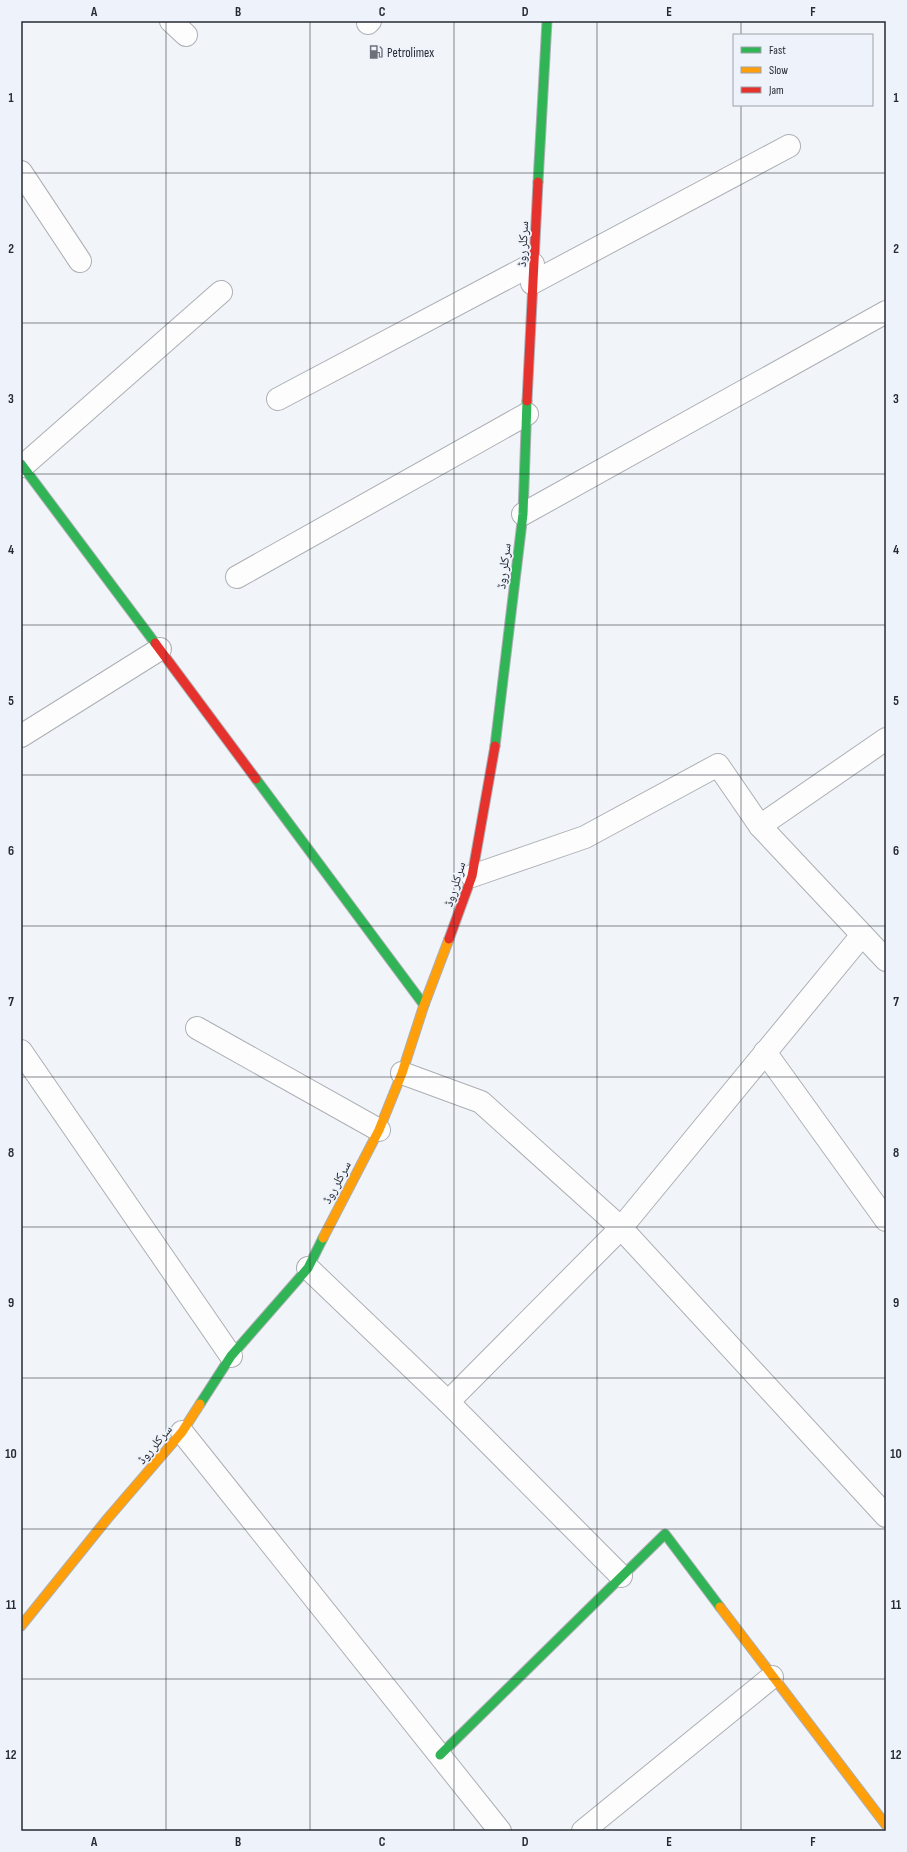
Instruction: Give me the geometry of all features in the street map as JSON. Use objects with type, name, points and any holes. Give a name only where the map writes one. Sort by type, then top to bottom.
[{"type":"main road","name":"سرکلر روڈ","points":[[21,1626],[108,1518],[182,1432],[231,1356],[308,1268],[379,1130],[402,1073],[424,1005],[472,876],[494,751],[523,514],[533,273],[547,21]]},
{"type":"main road","points":[[22,465],[424,1005]]},
{"type":"main road","points":[[440,1755],[665,1534],[772,1677],[886,1825]]},
{"type":"street","points":[[278,399],[789,146]]},
{"type":"street","points":[[21,172],[80,261]]},
{"type":"street","points":[[22,465],[221,292]]},
{"type":"street","points":[[523,514],[886,312]]},
{"type":"street","points":[[237,577],[527,414]]},
{"type":"street","points":[[21,736],[160,649]]},
{"type":"street","points":[[760,826],[886,739]]},
{"type":"street","points":[[472,876],[585,837],[718,765],[760,826],[886,960]]},
{"type":"street","points":[[448,1402],[621,1228],[862,935]]},
{"type":"street","points":[[197,1028],[379,1130]]},
{"type":"street","points":[[21,1051],[231,1356]]},
{"type":"street","points":[[765,1052],[886,1220]]},
{"type":"street","points":[[402,1073],[481,1102],[621,1228],[886,1516]]},
{"type":"street","points":[[308,1268],[448,1402],[621,1576]]},
{"type":"street","points":[[182,1432],[500,1831]]},
{"type":"street","points":[[583,1831],[772,1677]]},
{"type":"traffic: fast","points":[[538,182],[547,21]]},
{"type":"traffic: fast","points":[[495,746],[523,514],[527,401]]},
{"type":"traffic: fast","points":[[21,464],[155,643]]},
{"type":"traffic: fast","points":[[256,779],[424,1005]]},
{"type":"traffic: fast","points":[[200,1404],[231,1356],[308,1268],[323,1238]]},
{"type":"traffic: fast","points":[[440,1755],[665,1534],[720,1607]]},
{"type":"traffic: slow","points":[[323,1238],[379,1130],[402,1073],[424,1005],[449,939]]},
{"type":"traffic: slow","points":[[21,1626],[108,1518],[182,1432],[200,1404]]},
{"type":"traffic: slow","points":[[720,1607],[886,1825]]},
{"type":"traffic: jam","points":[[527,401],[538,182]]},
{"type":"traffic: jam","points":[[155,643],[256,779]]},
{"type":"traffic: jam","points":[[449,939],[472,876],[495,746]]},
{"type":"place","name":"Petrolimex","points":[[376,52]]}]
